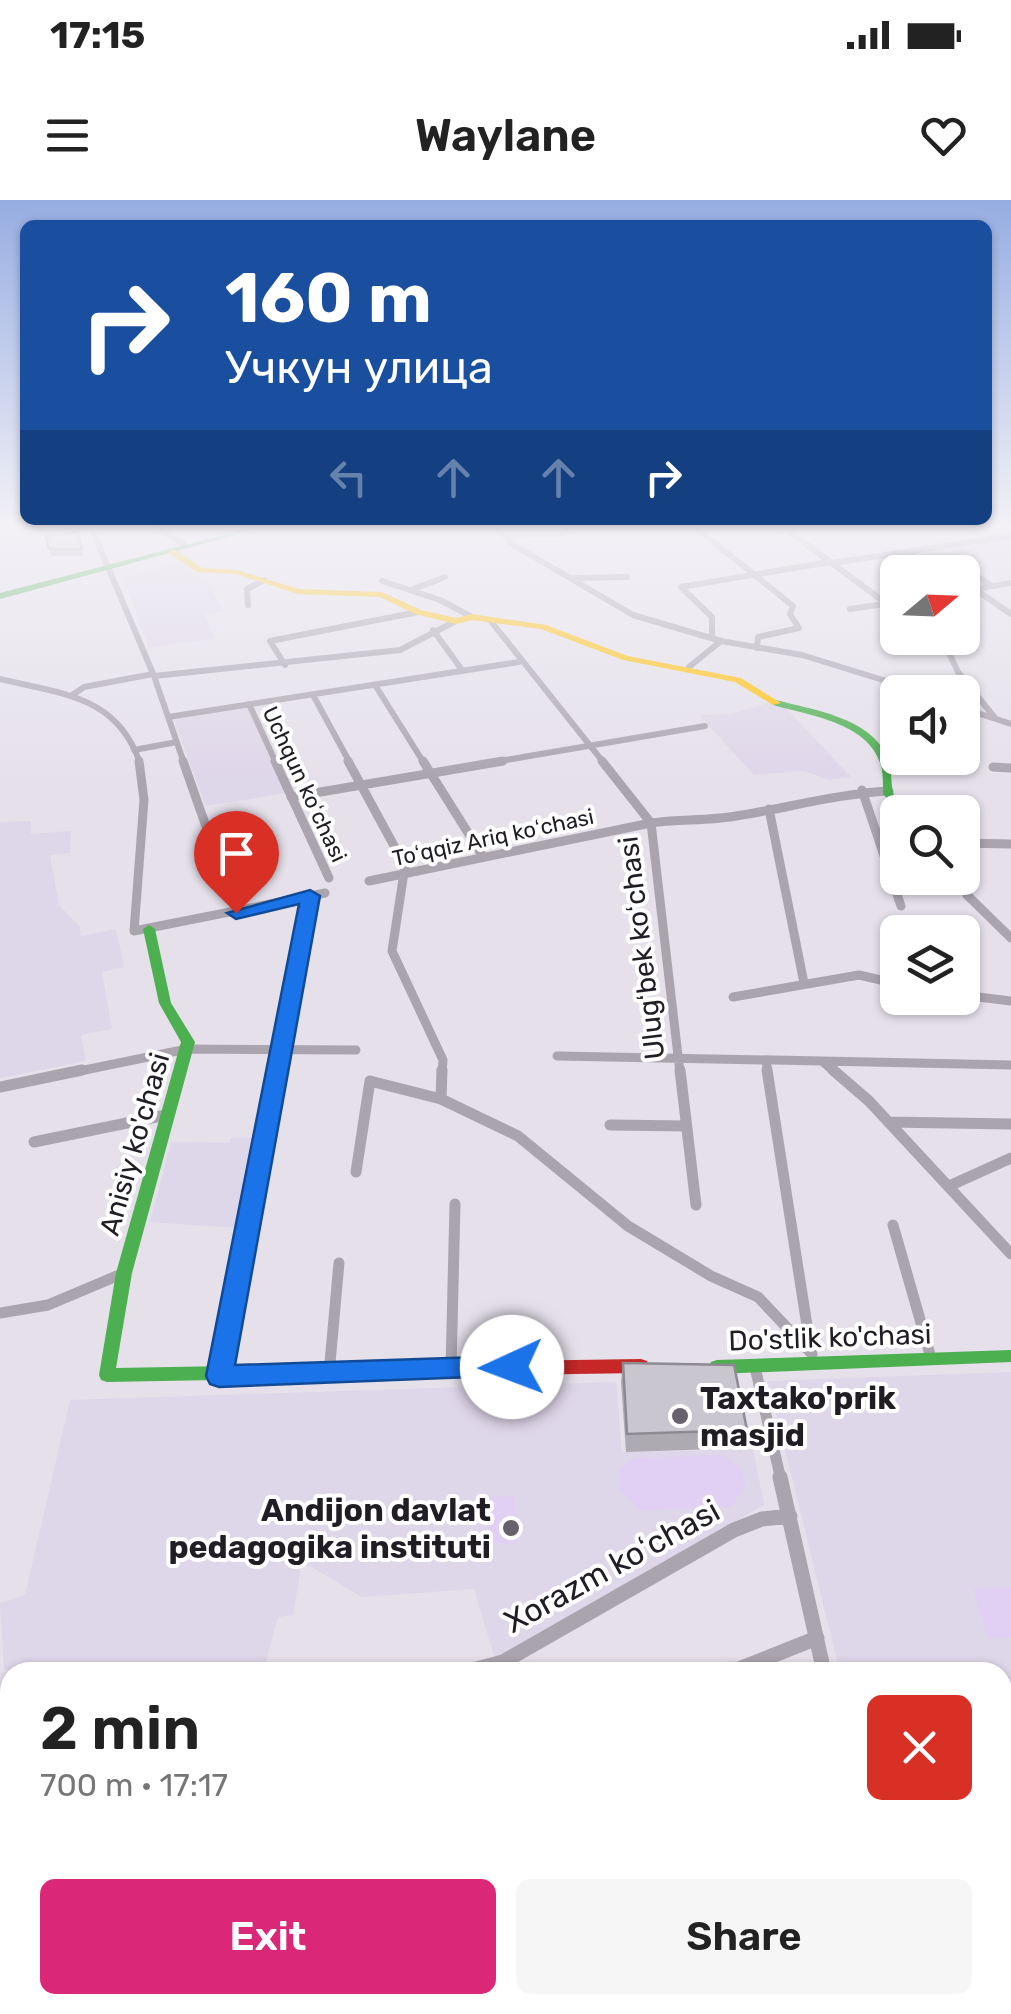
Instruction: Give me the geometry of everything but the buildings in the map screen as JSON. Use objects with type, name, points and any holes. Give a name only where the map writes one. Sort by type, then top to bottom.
[{"type":"street","points":[[125,612],[153,675],[222,872]]},
{"type":"street","points":[[285,665],[270,641],[418,612],[456,621]]},
{"type":"street","points":[[462,612],[542,627],[626,658],[689,667],[738,680],[768,701],[830,718],[880,745],[890,770],[892,795]]},
{"type":"street","points":[[626,612],[716,639],[802,654],[880,679]]},
{"type":"street","points":[[706,612],[712,617],[716,639]]},
{"type":"street","points":[[756,648],[758,638],[799,628],[791,612]]},
{"type":"street","points":[[71,696],[81,688],[153,675],[234,665],[285,665],[400,650],[433,630],[472,616]]},
{"type":"street","name":"Ulugʻbek koʻchasi","points":[[490,620],[519,662],[651,823],[696,1205]]},
{"type":"street","points":[[433,630],[462,670]]},
{"type":"street","points":[[689,667],[716,639]]},
{"type":"street","points":[[950,655],[966,688],[995,718]]},
{"type":"street","points":[[168,717],[519,662]]},
{"type":"street","points":[[0,679],[86,700],[125,725],[144,796],[134,929],[325,894]]},
{"type":"street","points":[[376,685],[482,855]]},
{"type":"street","points":[[313,695],[405,866],[392,950],[443,1060],[441,1099]]},
{"type":"street","name":"Uchqun koʻchasi","points":[[249,704],[329,878]]},
{"type":"street","points":[[980,713],[1011,724]]},
{"type":"street","points":[[291,797],[705,726]]},
{"type":"street","points":[[134,750],[177,742]]},
{"type":"street","points":[[993,767],[1011,768]]},
{"type":"street","points":[[862,790],[902,906]]},
{"type":"street","name":"Toʻqqiz Ariq koʻchasi","points":[[368,880],[651,823],[754,812],[862,790],[889,791]]},
{"type":"street","points":[[769,808],[804,983]]},
{"type":"street","points":[[754,812],[772,821]]},
{"type":"street","points":[[980,843],[1011,844]]},
{"type":"street","points":[[967,895],[1011,938]]},
{"type":"street","points":[[310,896],[219,1376],[664,1366]]},
{"type":"street","name":"Anisiy ko'chasi","points":[[149,929],[156,984],[168,1014],[188,1042],[188,1050],[166,1115],[124,1272],[106,1370],[110,1378],[219,1376]]},
{"type":"street","points":[[734,997],[859,975],[880,980]]},
{"type":"street","points":[[980,997],[1011,1001]]},
{"type":"street","points":[[0,1087],[188,1050],[356,1050]]},
{"type":"street","points":[[558,1056],[1011,1065]]},
{"type":"street","points":[[766,1061],[812,1357]]},
{"type":"street","points":[[822,1061],[888,1122],[1010,1250]]},
{"type":"street","points":[[356,1172],[370,1081],[441,1099],[518,1136],[628,1226],[711,1276],[758,1297],[812,1357]]},
{"type":"street","points":[[34,1142],[166,1115]]},
{"type":"street","points":[[888,1122],[1011,1124]]},
{"type":"street","points":[[610,1125],[686,1126]]},
{"type":"street","points":[[949,1186],[1011,1158]]},
{"type":"street","points":[[451,1370],[455,1204]]},
{"type":"street","points":[[892,1224],[932,1358]]},
{"type":"street","points":[[329,1374],[339,1263]]},
{"type":"street","points":[[0,1313],[48,1305],[124,1272]]},
{"type":"street","name":"Do'stlik ko'chasi","points":[[700,1367],[755,1367],[812,1357],[1011,1356]]},
{"type":"street","points":[[755,1367],[822,1662]]},
{"type":"street","name":"Xorazm koʻchasi","points":[[502,1662],[734,1530],[762,1519],[790,1516]]},
{"type":"street","points":[[757,1662],[817,1638]]},
{"type":"shaded area","points":[[135,612],[219,612],[205,614],[215,638],[149,648]]},
{"type":"shaded area","points":[[768,703],[785,707],[851,777],[829,780],[804,771],[754,775],[699,715],[730,714]]},
{"type":"shaded area","points":[[247,707],[286,793],[206,806],[173,718]]},
{"type":"shaded area","points":[[31,821],[31,834],[71,831],[70,853],[50,855],[59,905],[79,926],[81,936],[116,929],[124,967],[102,972],[112,1029],[81,1035],[86,1061],[0,1078],[0,822]]},
{"type":"shaded area","points":[[231,1138],[254,1138],[237,1228],[150,1222],[171,1142],[230,1143]]},
{"type":"shaded area","points":[[1011,1372],[1011,1662],[838,1662],[768,1381]]},
{"type":"shaded area","points":[[616,1382],[622,1452],[753,1449],[764,1505],[495,1659],[474,1589],[362,1597],[310,1566],[301,1566],[293,1615],[278,1617],[266,1662],[4,1662],[0,1603],[25,1595],[70,1400]]},
{"type":"shaded area","points":[[722,1455],[739,1467],[746,1485],[731,1507],[640,1510],[619,1488],[620,1470],[634,1458]]},
{"type":"shaded area","points":[[514,1496],[517,1543],[490,1544],[487,1497]]},
{"type":"shaded area","points":[[1011,1587],[1011,1637],[988,1638],[973,1589]]},
{"type":"traffic: fast","points":[[776,703],[837,720],[869,739],[881,752],[889,795]]},
{"type":"traffic: fast","points":[[149,929],[165,1003],[188,1042],[124,1273],[107,1375],[383,1370]]},
{"type":"traffic: fast","points":[[717,1367],[1011,1356]]},
{"type":"traffic: slow","points":[[417,612],[456,621],[472,617],[543,627],[626,658],[738,680],[776,703]]},
{"type":"traffic: jam","points":[[383,1370],[641,1366]]},
{"type":"place","name":"Taxtako'prik masjid","points":[[680,1416]]},
{"type":"place","name":"Andijon davlat pedagogika instituti","points":[[511,1528]]},
{"type":"route","points":[[236,913],[310,896],[310,914],[219,1376],[512,1367]]}]
